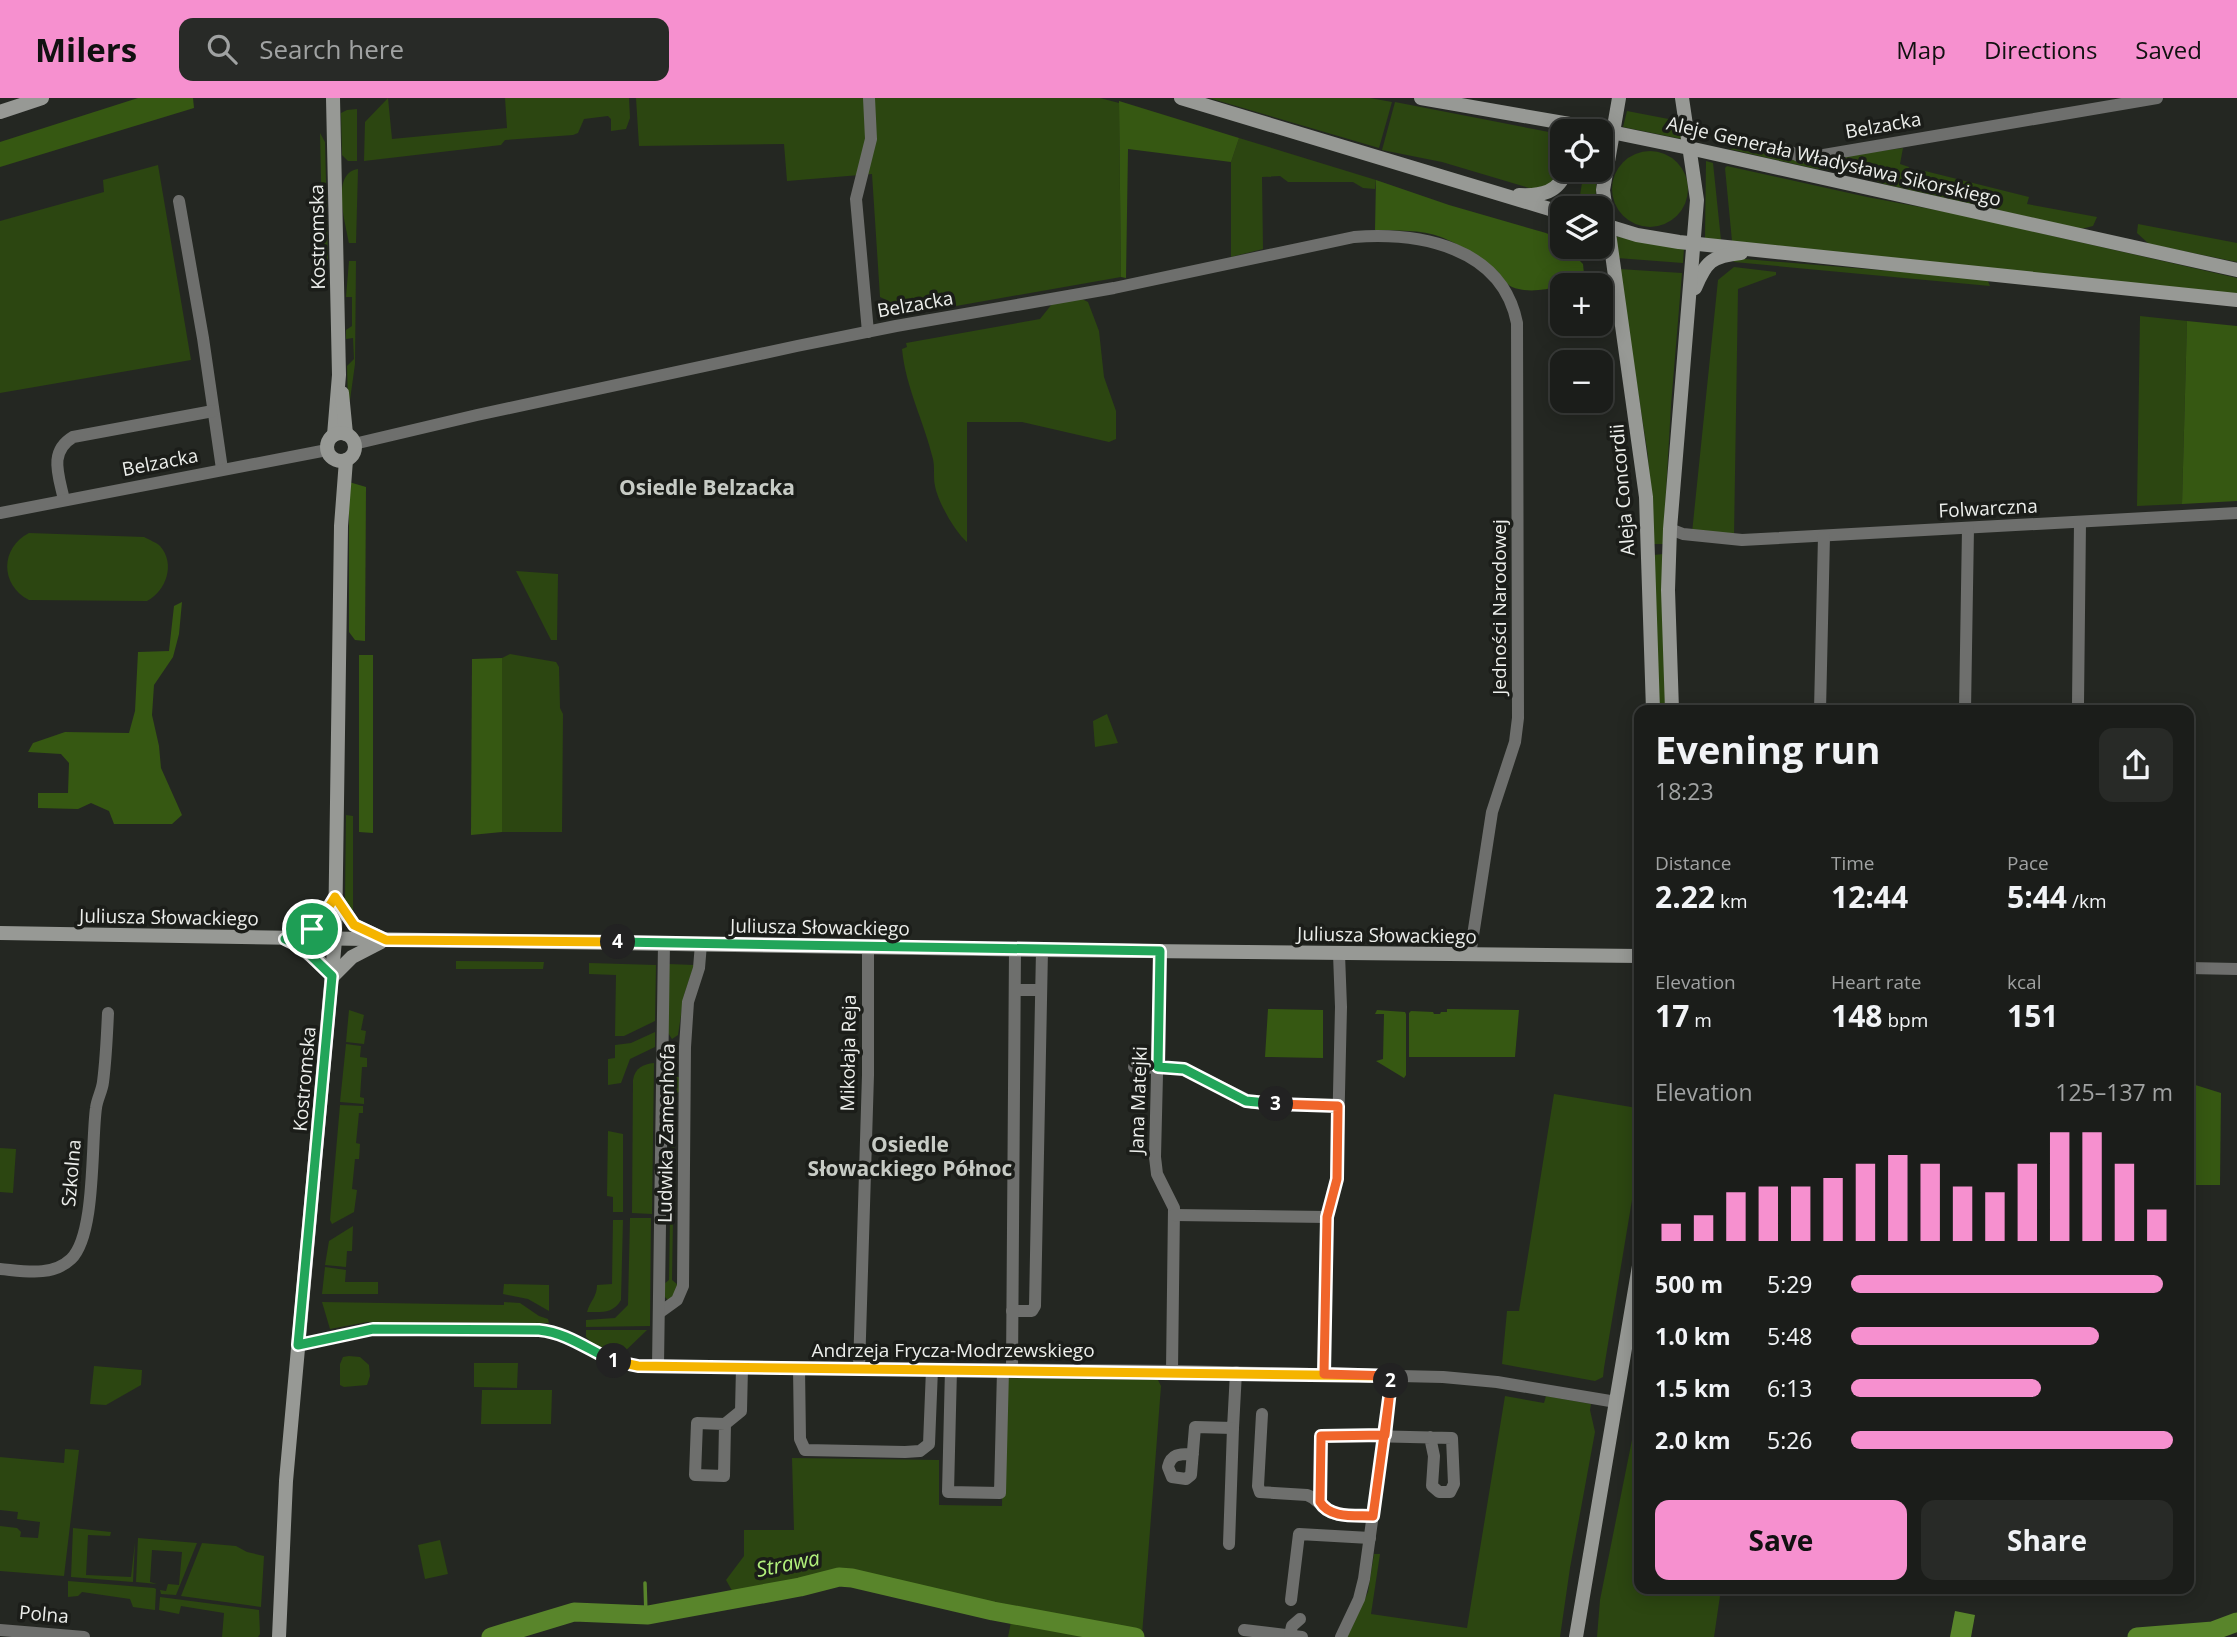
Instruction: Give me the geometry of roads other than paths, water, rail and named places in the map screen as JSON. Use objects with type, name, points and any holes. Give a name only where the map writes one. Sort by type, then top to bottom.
[{"type":"street","points":[[0,112],[42,98]]},
{"type":"street","name":"Kostromska","points":[[333,98],[338,375],[345,438]]},
{"type":"street","points":[[868,332],[856,199],[871,139],[869,98]]},
{"type":"street","points":[[1181,98],[1550,209]]},
{"type":"street","name":"Aleje Generała Władysława Sikorskiego","points":[[1422,98],[1550,121]]},
{"type":"street","name":"Aleja Concordii","points":[[1613,132],[1619,98]]},
{"type":"street","points":[[1672,705],[1668,590],[1670,529],[1697,192],[1682,98]]},
{"type":"street","name":"Belzacka","points":[[1782,148],[1801,157],[1812,157],[2157,98]]},
{"type":"street","points":[[1542,120],[1550,125]]},
{"type":"street","name":"Aleje Generała Władysława Sikorskiego","points":[[1613,132],[2237,270]]},
{"type":"street","points":[[1500,194],[1531,196],[1551,191],[1561,182]]},
{"type":"street","points":[[179,201],[204,338],[222,470]]},
{"type":"street","points":[[1613,228],[1637,236],[1761,251],[2237,300]]},
{"type":"street","name":"Belzacka","points":[[345,438],[868,332],[1114,288],[1354,237],[1399,236],[1438,242],[1463,253],[1481,266]]},
{"type":"street","points":[[1690,299],[1703,269],[1712,260],[1726,255],[1761,251]]},
{"type":"street","name":"Aleja Concordii","points":[[1609,259],[1646,498],[1653,705]]},
{"type":"street","name":"Jedności Narodowej","points":[[1470,955],[1492,813],[1516,741],[1518,718],[1517,323],[1507,293],[1481,266]]},
{"type":"street","points":[[64,500],[58,472],[59,447],[73,437],[213,411]]},
{"type":"street","points":[[345,438],[353,453],[336,456],[328,443],[345,438]]},
{"type":"street","name":"Kostromska","points":[[279,1637],[286,1481],[335,940],[341,523],[336,456]]},
{"type":"street","name":"Belzacka","points":[[0,513],[222,470],[336,456]]},
{"type":"street","name":"Folwarczna","points":[[1670,529],[1683,534],[1742,540],[2237,513]]},
{"type":"street","points":[[2078,705],[2080,522]]},
{"type":"street","points":[[1965,705],[1968,528]]},
{"type":"street","points":[[1821,705],[1824,536]]},
{"type":"street","points":[[285,939],[318,924],[335,897],[354,925],[386,940]]},
{"type":"street","name":"Juliusza Słowackiego","points":[[0,933],[1634,957]]},
{"type":"street","points":[[285,939],[303,948],[332,976],[352,957],[386,940]]},
{"type":"street","name":"Ludwika Zamenhofa","points":[[658,1366],[664,943]]},
{"type":"street","name":"Ludwika Zamenhofa","points":[[659,1313],[677,1300],[683,1286],[685,1047],[688,1002],[699,968],[701,944]]},
{"type":"street","name":"Mikołaja Reja","points":[[859,1369],[868,1075],[868,947]]},
{"type":"street","points":[[951,1369],[948,1492],[1000,1493],[1012,1311],[1015,949]]},
{"type":"street","points":[[1012,1311],[1032,1311],[1035,1306],[1042,950]]},
{"type":"street","name":"Jana Matejki","points":[[1160,951],[1156,1170],[1174,1208],[1172,1371]]},
{"type":"street","points":[[1324,1374],[1327,1217],[1337,1179],[1341,1007],[1339,954]]},
{"type":"street","points":[[2194,968],[2237,969]]},
{"type":"street","points":[[1015,990],[1041,990]]},
{"type":"street","name":"Szkolna","points":[[0,1269],[35,1272],[58,1268],[73,1257],[82,1243],[89,1200],[95,1110],[102,1085],[108,1013]]},
{"type":"street","points":[[663,1050],[685,1047]]},
{"type":"street","points":[[1134,1067],[1184,1069],[1253,1103],[1338,1106]]},
{"type":"street","points":[[1014,1122],[1040,1122]]},
{"type":"street","points":[[1174,1214],[1327,1217]]},
{"type":"street","points":[[1576,1637],[1634,1295]]},
{"type":"street","points":[[1627,1335],[1634,1309]]},
{"type":"street","name":"Andrzeja Frycza-Modrzewskiego","points":[[298,1345],[373,1329],[539,1330],[560,1334],[624,1364],[1392,1376],[1480,1380],[1616,1402]]},
{"type":"street","points":[[725,1424],[724,1476],[695,1475],[697,1423],[725,1424],[741,1411],[742,1367]]},
{"type":"street","points":[[799,1368],[800,1439],[805,1450],[905,1452],[920,1451],[929,1444],[932,1369]]},
{"type":"street","points":[[1228,1544],[1236,1373]]},
{"type":"street","points":[[1341,1637],[1359,1600],[1392,1376]]},
{"type":"street","points":[[1262,1414],[1259,1491],[1263,1494],[1307,1495],[1320,1502],[1324,1508],[1341,1515],[1373,1516]]},
{"type":"street","points":[[1193,1454],[1195,1427],[1233,1428]]},
{"type":"street","points":[[1320,1502],[1321,1436],[1430,1437]]},
{"type":"street","points":[[1291,1600],[1298,1534],[1370,1538]]},
{"type":"street","points":[[1244,1630],[1296,1636],[1292,1626],[1300,1619]]},
{"type":"street","name":"Polna","points":[[0,1630],[84,1637]]},
{"type":"waterway","name":"Strawa","points":[[491,1637],[574,1612],[648,1615],[800,1587],[839,1577],[993,1611],[1135,1637]]},
{"type":"waterway","points":[[645,1583],[646,1615]]},
{"type":"waterway","name":"Strawa","points":[[2137,1637],[2213,1631],[2237,1622]]},
{"type":"district","name":"Osiedle Belzacka","points":[[707,488]]},
{"type":"district","name":"Osiedle Słowackiego Północ","points":[[910,1157]]}]
